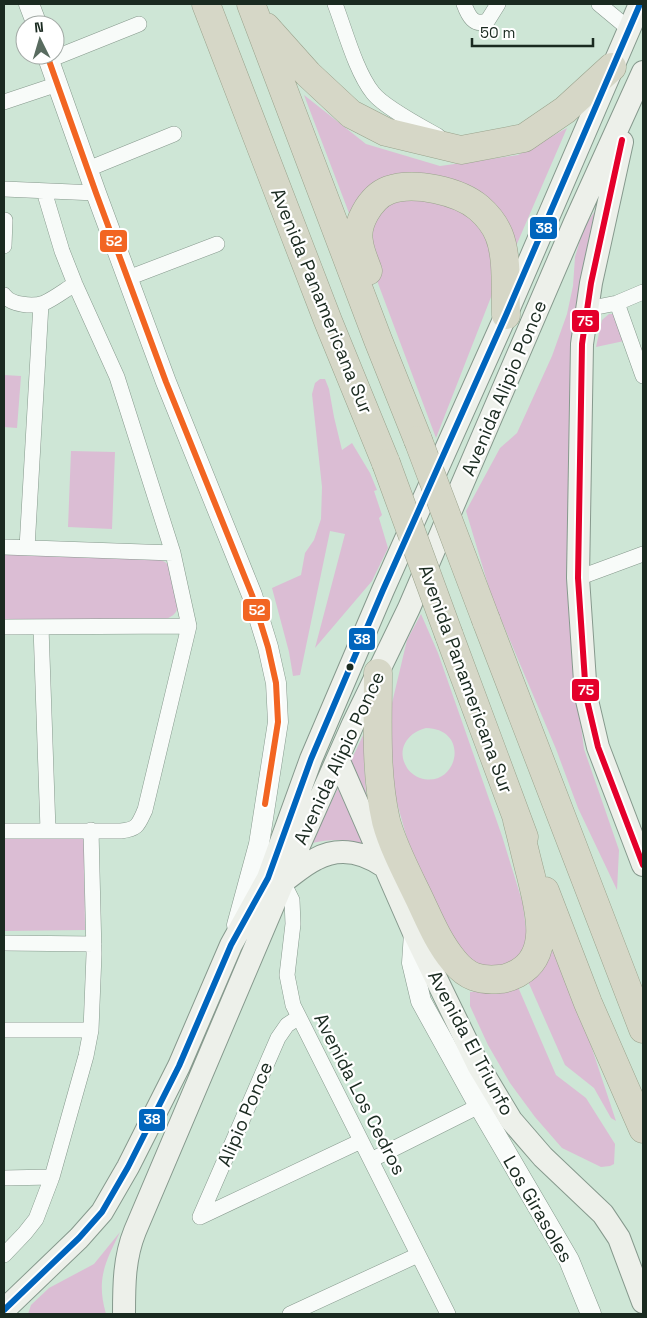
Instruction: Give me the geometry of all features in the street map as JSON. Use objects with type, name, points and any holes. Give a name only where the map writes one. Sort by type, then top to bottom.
[{"type":"highway","name":"Avenida Panamericana Sur","points":[[206,4],[328,321],[386,463],[517,820],[588,1003],[643,1129]]},
{"type":"highway","name":"Avenida Panamericana Sur","points":[[253,9],[643,1029]]},
{"type":"highway","points":[[253,9],[308,74],[351,114],[386,132],[461,150],[524,138],[565,110],[612,67]]},
{"type":"highway","points":[[378,340],[383,314],[359,242],[360,222],[370,204],[388,190],[408,187],[431,189],[457,195],[478,207],[488,217],[499,236],[503,252],[506,314]]},
{"type":"highway","points":[[378,673],[377,756],[380,789],[387,822],[398,855],[441,944],[455,963],[469,975],[486,980],[507,979],[524,969],[536,953],[540,934],[539,912],[517,820]]},
{"type":"main road","name":"Avenida Alipio Ponce","points":[[6,1310],[67,1250],[102,1212],[128,1167],[179,1066],[231,945],[268,878],[311,759],[383,590],[506,314],[640,4]]},
{"type":"main road","name":"Avenida Alipio Ponce","points":[[124,1311],[126,1265],[129,1246],[283,882],[409,608],[575,222],[643,72]]},
{"type":"main road","points":[[631,101],[586,309],[582,344],[578,578],[586,696],[598,747],[643,865]]},
{"type":"main road","name":"Avenida El Triunfo","points":[[338,759],[414,932],[478,1065],[510,1120],[543,1157],[603,1214],[619,1238],[643,1302]]},
{"type":"main road","points":[[283,882],[316,858],[343,852],[358,853],[371,858],[385,867]]},
{"type":"street","points":[[335,4],[361,71],[374,94],[394,109],[461,150]]},
{"type":"street","points":[[464,4],[469,17],[480,23],[488,20],[498,4]]},
{"type":"street","points":[[598,4],[630,29]]},
{"type":"street","points":[[65,51],[139,24]]},
{"type":"street","points":[[51,65],[96,194],[166,382],[252,595],[268,647],[276,683],[278,722],[260,835],[231,945]]},
{"type":"street","points":[[4,102],[58,84]]},
{"type":"street","points":[[88,169],[174,134]]},
{"type":"street","points":[[4,189],[96,194]]},
{"type":"street","points":[[4,831],[121,831],[130,830],[138,826],[145,810],[189,626],[173,553],[117,377],[62,251],[44,191]]},
{"type":"street","points":[[4,246],[5,220]]},
{"type":"street","points":[[128,278],[218,244]]},
{"type":"street","points":[[4,295],[11,302],[41,304],[75,284]]},
{"type":"street","points":[[586,309],[617,303],[643,292]]},
{"type":"street","points":[[617,303],[643,376]]},
{"type":"street","points":[[26,548],[41,304]]},
{"type":"street","points":[[4,547],[173,553]]},
{"type":"street","points":[[578,578],[643,554]]},
{"type":"street","points":[[4,627],[189,626]]},
{"type":"street","points":[[41,627],[48,830]]},
{"type":"street","points":[[4,1255],[26,1233],[36,1219],[52,1177],[86,1056],[91,1030],[94,944],[91,830]]},
{"type":"street","name":"Avenida Los Cedros","points":[[283,882],[292,900],[293,924],[287,975],[293,1005],[448,1314]]},
{"type":"street","points":[[370,1160],[479,1106],[421,1001],[412,963],[414,932]]},
{"type":"street","points":[[4,943],[94,944]]},
{"type":"street","name":"Alipio Ponce","points":[[299,1017],[287,1025],[278,1038],[200,1217],[361,1141]]},
{"type":"street","points":[[4,1030],[91,1030]]},
{"type":"street","name":"Los Girasoles","points":[[479,1106],[569,1260],[591,1314]]},
{"type":"street","points":[[4,1178],[52,1177]]},
{"type":"street","points":[[290,1314],[418,1255]]},
{"type":"shaded area","points":[[304,95],[366,144],[440,166],[518,155],[567,128],[516,246],[496,213],[373,189],[349,213]]},
{"type":"shaded area","points":[[416,197],[449,206],[472,220],[488,242],[500,274],[436,438],[367,254],[376,211],[391,201]]},
{"type":"shaded area","points":[[600,204],[575,682],[584,749],[619,850],[617,890],[578,808],[556,749],[492,598],[466,511],[500,448],[517,433],[552,356],[567,314],[573,286],[575,257],[584,227]]},
{"type":"shaded area","points":[[609,314],[614,314],[624,341],[596,347],[602,320]]},
{"type":"shaded area","points":[[4,375],[21,376],[17,428],[4,427]]},
{"type":"shaded area","points":[[320,379],[325,379],[329,389],[342,450],[352,443],[370,473],[377,490],[374,491],[382,515],[379,518],[388,548],[372,581],[315,648],[345,534],[330,531],[300,675],[293,676],[289,652],[272,588],[301,575],[305,553],[314,540],[321,519],[322,487],[312,394],[315,383]]},
{"type":"shaded area","points":[[71,451],[115,452],[112,529],[68,527]]},
{"type":"shaded area","points":[[4,550],[155,558],[169,566],[177,594],[178,605],[176,611],[166,619],[4,619]]},
{"type":"shaded area","points":[[421,614],[438,653],[502,836],[523,904],[527,939],[522,954],[512,963],[485,969],[468,960],[458,947],[417,865],[406,835],[389,774],[388,720],[407,640]],"holes":[[[426,728],[440,731],[450,738],[454,747],[454,758],[450,768],[443,775],[433,779],[420,778],[412,774],[403,759],[403,747],[406,742],[414,733]]]},
{"type":"shaded area","points":[[366,729],[364,763],[366,792],[373,823],[371,847],[342,840],[312,843]]},
{"type":"shaded area","points":[[84,834],[85,930],[4,931],[4,835]]},
{"type":"shaded area","points":[[557,943],[616,1121],[611,1118],[594,1088],[565,1065],[527,979],[549,957]]},
{"type":"shaded area","points":[[518,987],[556,1075],[586,1098],[615,1144],[614,1164],[601,1167],[562,1148],[535,1117],[510,1083],[488,1045],[470,1006],[470,992]]},
{"type":"shaded area","points":[[120,1232],[106,1262],[102,1281],[103,1302],[106,1314],[28,1314],[31,1305],[49,1288],[94,1264]]},
{"type":"transit line","name":"38","points":[[4,1310],[79,1238],[102,1212],[128,1167],[179,1066],[231,945],[268,878],[311,759],[383,590],[506,315],[640,4]]},
{"type":"transit line","name":"52","points":[[51,65],[166,382],[252,595],[268,647],[276,683],[278,722],[265,804]]},
{"type":"transit line","name":"75","points":[[622,140],[591,283],[582,344],[578,578],[586,696],[598,747],[643,865]]}]
